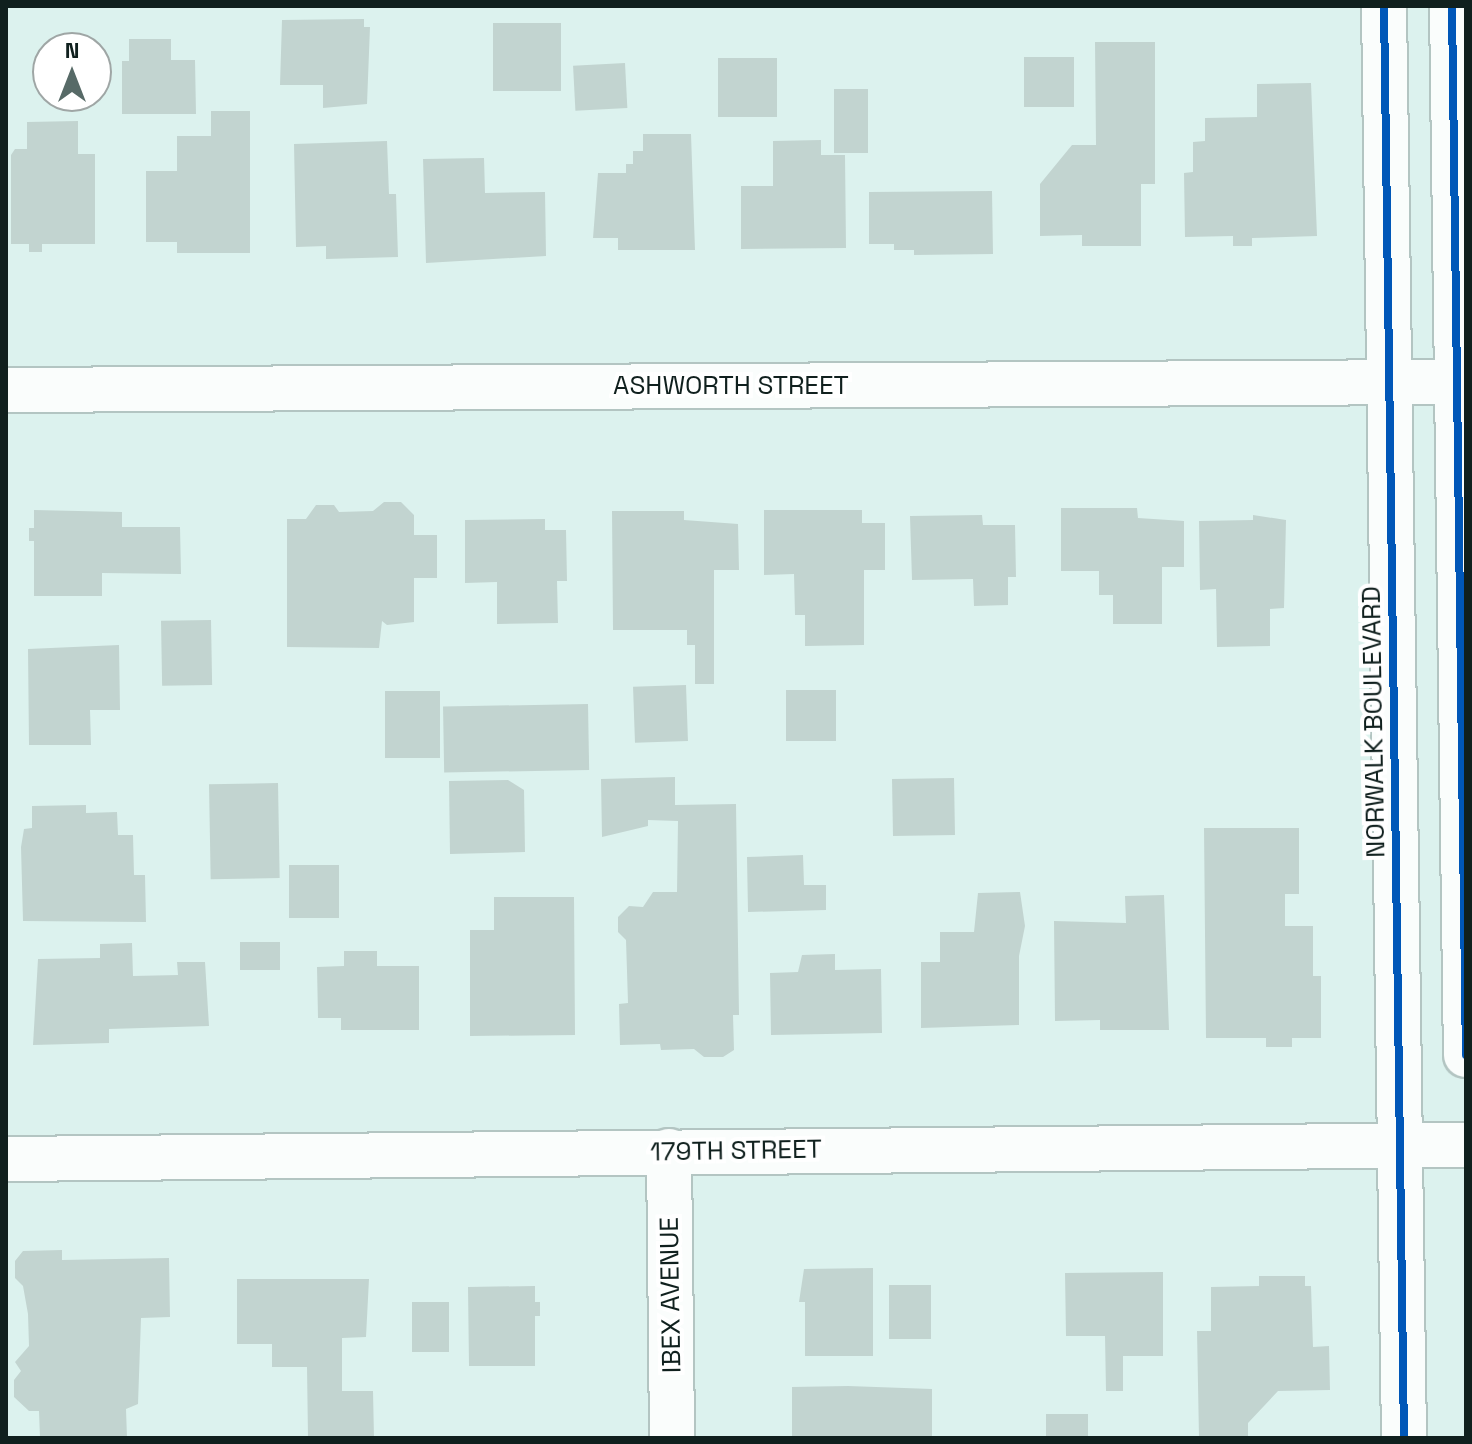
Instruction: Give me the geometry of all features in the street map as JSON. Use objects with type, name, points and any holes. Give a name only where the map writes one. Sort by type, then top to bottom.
[{"type":"street","name":"NORWALK BOULEVARD","points":[[1384,6],[1404,1438]]},
{"type":"street","points":[[1452,6],[1466,1055]]},
{"type":"street","name":"ASHWORTH STREET","points":[[6,390],[1457,382]]},
{"type":"street","name":"179TH STREET","points":[[6,1159],[1466,1145]]},
{"type":"street","name":"IBEX AVENUE","points":[[669,1151],[672,1438]]},
{"type":"building","points":[[364,19],[364,27],[370,27],[367,104],[323,108],[323,85],[280,85],[282,20]]},
{"type":"building","points":[[493,23],[561,23],[561,91],[493,91]]},
{"type":"building","points":[[129,39],[171,39],[171,60],[195,60],[196,114],[122,114],[122,61],[129,61]]},
{"type":"building","points":[[1095,42],[1155,42],[1155,184],[1141,184],[1141,246],[1082,246],[1082,235],[1040,236],[1040,184],[1072,145],[1096,145]]},
{"type":"building","points":[[1024,57],[1074,57],[1074,107],[1024,107]]},
{"type":"building","points":[[718,58],[777,58],[777,117],[718,117]]},
{"type":"building","points":[[625,63],[627,108],[575,111],[573,66]]},
{"type":"building","points":[[1311,83],[1317,236],[1252,238],[1252,246],[1233,246],[1233,236],[1185,237],[1184,173],[1193,172],[1193,142],[1205,141],[1205,118],[1257,117],[1257,84]]},
{"type":"building","points":[[834,89],[868,89],[868,153],[834,153]]},
{"type":"building","points":[[211,111],[250,111],[250,253],[177,253],[177,242],[146,242],[146,171],[177,171],[177,136],[211,136]]},
{"type":"building","points":[[78,121],[78,154],[95,154],[95,244],[42,244],[42,252],[29,252],[29,244],[11,244],[11,155],[15,149],[27,149],[27,122]]},
{"type":"building","points":[[643,134],[691,134],[695,250],[618,250],[618,238],[593,238],[598,173],[626,173],[626,164],[633,164],[633,151],[643,151]]},
{"type":"building","points":[[821,140],[821,155],[845,155],[846,248],[741,249],[741,186],[773,186],[773,141]]},
{"type":"building","points":[[387,141],[389,194],[396,194],[398,257],[326,259],[326,246],[296,247],[294,144]]},
{"type":"building","points":[[484,158],[485,193],[545,192],[546,256],[426,263],[423,159]]},
{"type":"building","points":[[992,191],[993,254],[914,255],[914,250],[894,250],[894,244],[869,244],[869,192]]},
{"type":"building","points":[[384,502],[401,502],[414,515],[414,535],[437,535],[437,578],[414,578],[414,622],[387,625],[382,621],[379,648],[287,647],[287,519],[306,519],[316,505],[334,505],[339,512],[373,511]]},
{"type":"building","points":[[1061,508],[1137,508],[1138,518],[1184,521],[1184,567],[1162,567],[1162,624],[1113,624],[1113,595],[1099,595],[1099,571],[1061,571]]},
{"type":"building","points":[[34,510],[122,512],[122,527],[180,527],[181,574],[102,573],[102,596],[34,596],[34,541],[29,541],[29,528],[34,528]]},
{"type":"building","points":[[764,510],[862,510],[862,523],[885,523],[885,570],[864,570],[864,645],[805,646],[805,615],[795,615],[794,574],[764,575]]},
{"type":"building","points":[[612,511],[684,511],[684,520],[738,524],[739,570],[714,570],[714,684],[695,684],[695,645],[687,645],[687,630],[613,630]]},
{"type":"building","points":[[982,515],[983,525],[1015,525],[1016,577],[1008,577],[1008,605],[974,606],[973,579],[912,580],[910,516]]},
{"type":"building","points":[[1253,515],[1286,520],[1284,608],[1270,609],[1270,646],[1217,647],[1216,589],[1200,590],[1199,521],[1253,520]]},
{"type":"building","points":[[545,519],[545,530],[566,530],[567,581],[557,581],[558,623],[497,624],[497,582],[465,583],[465,520]]},
{"type":"building","points":[[211,620],[212,685],[162,686],[161,621]]},
{"type":"building","points":[[119,645],[120,710],[90,710],[91,745],[29,745],[28,649]]},
{"type":"building","points":[[686,685],[688,741],[635,743],[633,687]]},
{"type":"building","points":[[786,690],[836,690],[836,741],[786,741]]},
{"type":"building","points":[[385,691],[440,691],[440,758],[385,758]]},
{"type":"building","points":[[588,704],[589,770],[444,773],[443,707]]},
{"type":"building","points":[[675,777],[675,805],[736,804],[739,1015],[733,1015],[734,1050],[723,1057],[704,1057],[694,1049],[661,1050],[660,1044],[620,1045],[619,1004],[628,1003],[626,940],[618,932],[618,917],[629,906],[643,907],[653,892],[677,892],[678,821],[648,820],[648,826],[602,837],[601,779]]},
{"type":"building","points":[[954,778],[955,835],[893,836],[892,779]]},
{"type":"building","points":[[508,780],[524,790],[525,852],[450,854],[449,781]]},
{"type":"building","points":[[278,783],[280,878],[211,879],[209,784]]},
{"type":"building","points":[[86,805],[86,813],[117,812],[118,835],[133,835],[134,875],[145,875],[146,922],[23,921],[21,847],[24,829],[32,828],[32,806]]},
{"type":"building","points":[[1204,828],[1299,828],[1299,894],[1285,894],[1285,926],[1313,926],[1313,976],[1321,976],[1321,1038],[1292,1038],[1292,1047],[1266,1047],[1266,1038],[1206,1038]]},
{"type":"building","points":[[803,855],[804,885],[826,885],[826,910],[748,912],[747,857]]},
{"type":"building","points":[[289,865],[339,865],[339,918],[289,918]]},
{"type":"building","points":[[1020,892],[1025,926],[1019,956],[1019,1025],[921,1028],[921,962],[940,962],[940,932],[974,932],[978,893]]},
{"type":"building","points":[[1164,895],[1169,1030],[1100,1030],[1100,1020],[1055,1021],[1054,921],[1126,923],[1125,896]]},
{"type":"building","points":[[494,897],[574,897],[575,1035],[470,1036],[470,930],[494,930]]},
{"type":"building","points":[[240,942],[280,942],[280,970],[240,970]]},
{"type":"building","points":[[132,943],[133,976],[178,975],[177,962],[205,962],[209,1026],[109,1029],[109,1043],[33,1045],[38,959],[100,958],[100,944]]},
{"type":"building","points":[[344,951],[377,951],[377,966],[419,966],[419,1030],[341,1030],[341,1018],[318,1018],[317,967],[344,966]]},
{"type":"building","points":[[835,954],[835,970],[881,969],[882,1033],[771,1035],[770,973],[798,972],[802,955]]},
{"type":"building","points":[[62,1250],[62,1260],[169,1258],[170,1317],[141,1318],[138,1404],[126,1409],[127,1438],[40,1438],[39,1411],[29,1411],[14,1397],[14,1380],[21,1371],[15,1362],[29,1346],[28,1314],[23,1286],[15,1278],[15,1261],[23,1251]]},
{"type":"building","points":[[873,1268],[873,1356],[805,1356],[805,1302],[799,1302],[804,1269]]},
{"type":"building","points":[[1163,1272],[1163,1356],[1123,1356],[1123,1391],[1106,1391],[1105,1336],[1066,1336],[1065,1273]]},
{"type":"building","points":[[1259,1276],[1305,1276],[1305,1286],[1311,1286],[1313,1347],[1329,1346],[1330,1390],[1278,1391],[1248,1423],[1248,1438],[1199,1438],[1197,1331],[1211,1331],[1211,1287],[1259,1286]]},
{"type":"building","points":[[237,1279],[369,1279],[366,1337],[342,1338],[342,1391],[373,1391],[374,1438],[308,1438],[307,1367],[272,1367],[272,1344],[237,1344]]},
{"type":"building","points":[[889,1285],[931,1285],[931,1339],[889,1339]]},
{"type":"building","points":[[535,1286],[535,1302],[540,1302],[540,1316],[535,1316],[535,1366],[469,1366],[468,1287]]},
{"type":"building","points":[[412,1302],[449,1302],[449,1352],[412,1352]]},
{"type":"building","points":[[792,1387],[932,1389],[932,1438],[792,1438]]},
{"type":"building","points":[[1046,1414],[1088,1414],[1088,1438],[1046,1438]]},
{"type":"cycle path","points":[[1384,6],[1404,1438]]},
{"type":"cycle path","points":[[1452,6],[1466,1055]]}]
